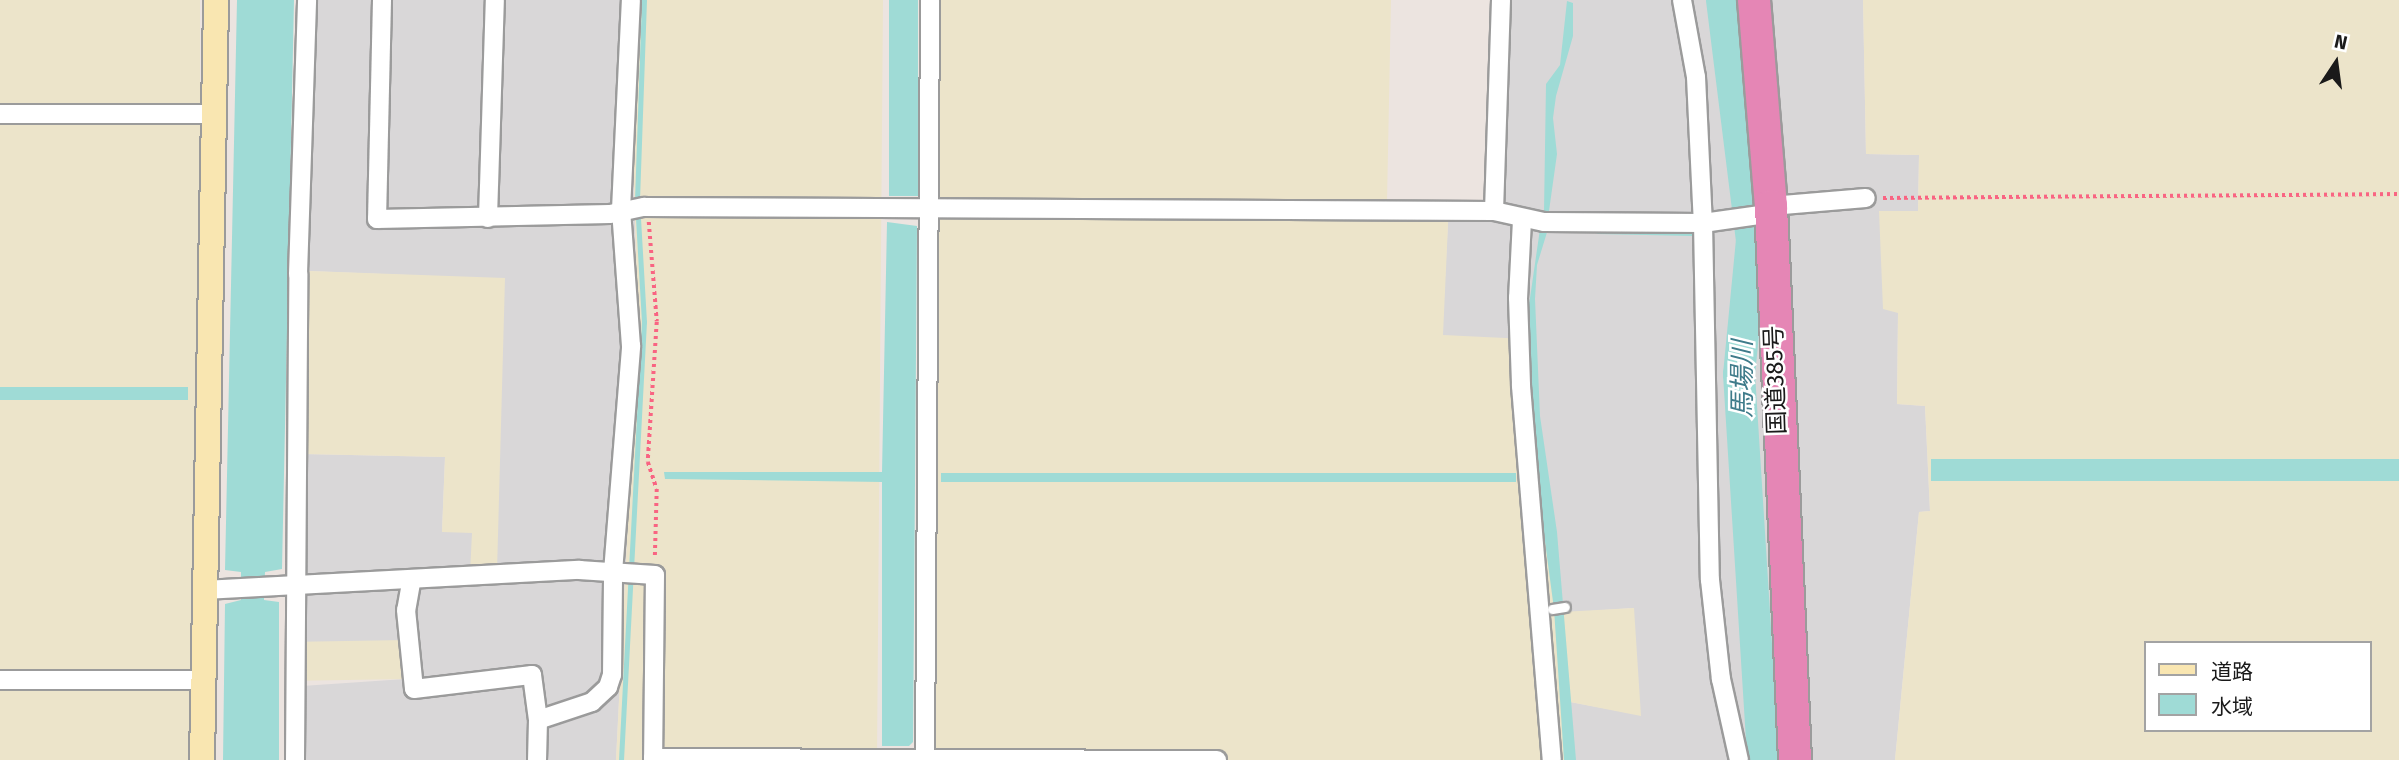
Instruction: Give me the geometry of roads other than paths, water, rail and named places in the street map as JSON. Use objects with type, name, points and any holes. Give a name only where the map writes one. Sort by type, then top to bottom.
[{"type":"highway","name":"国道385号","points":[[1754,0],[1795,760]]},
{"type":"street","points":[[202,760],[216,0]]},
{"type":"street","points":[[295,760],[298,274],[307,0]]},
{"type":"street","points":[[382,0],[377,219],[610,214],[636,208],[1494,211],[1522,220],[1703,223],[1737,219],[1766,211],[1866,198]]},
{"type":"street","points":[[488,218],[495,0]]},
{"type":"street","points":[[538,720],[572,712],[607,687],[612,675],[623,572],[636,208],[631,0]]},
{"type":"street","points":[[925,759],[930,0]]},
{"type":"street","points":[[1494,211],[1501,0]]},
{"type":"street","points":[[1682,0],[1696,77],[1703,223],[1710,580],[1721,680],[1739,760]]},
{"type":"street","points":[[0,114],[214,114]]},
{"type":"street","points":[[1522,220],[1518,298],[1521,386],[1552,760]]},
{"type":"street","points":[[205,590],[623,572],[655,575],[653,759],[1217,760]]},
{"type":"street","points":[[411,583],[406,610],[420,690],[532,675],[538,720],[537,760]]},
{"type":"street","points":[[0,680],[203,680]]},
{"type":"lane","points":[[1552,609],[1565,607]]},
{"type":"water","points":[[237,0],[294,0],[282,569],[265,572],[264,600],[279,602],[279,760],[223,760],[225,604],[241,600],[241,572],[225,570]]},
{"type":"water","points":[[889,0],[918,0],[918,196],[889,196]]},
{"type":"water","points":[[1567,1],[1573,3],[1573,36],[1556,96],[1553,118],[1557,154],[1549,211],[1544,211],[1546,84],[1560,65]]},
{"type":"water","points":[[887,222],[917,226],[913,742],[909,746],[882,746],[882,482],[665,479],[664,472],[882,472]]},
{"type":"water","points":[[1540,229],[1548,229],[1537,265],[1535,299],[1540,416],[1557,532],[1576,760],[1564,760],[1554,609],[1533,452],[1529,305]]},
{"type":"water","points":[[0,387],[188,387],[188,400],[0,400]]},
{"type":"water","points":[[1931,459],[2399,459],[2399,481],[1931,481]]},
{"type":"water","points":[[941,473],[1516,473],[1516,482],[941,482]]},
{"type":"waterway","points":[[621,760],[644,322],[637,200],[644,0]]},
{"type":"waterway","name":"馬場川","points":[[1722,0],[1752,240],[1739,374],[1763,760]]},
{"type":"waterway","points":[[1598,231],[1692,233]]}]
